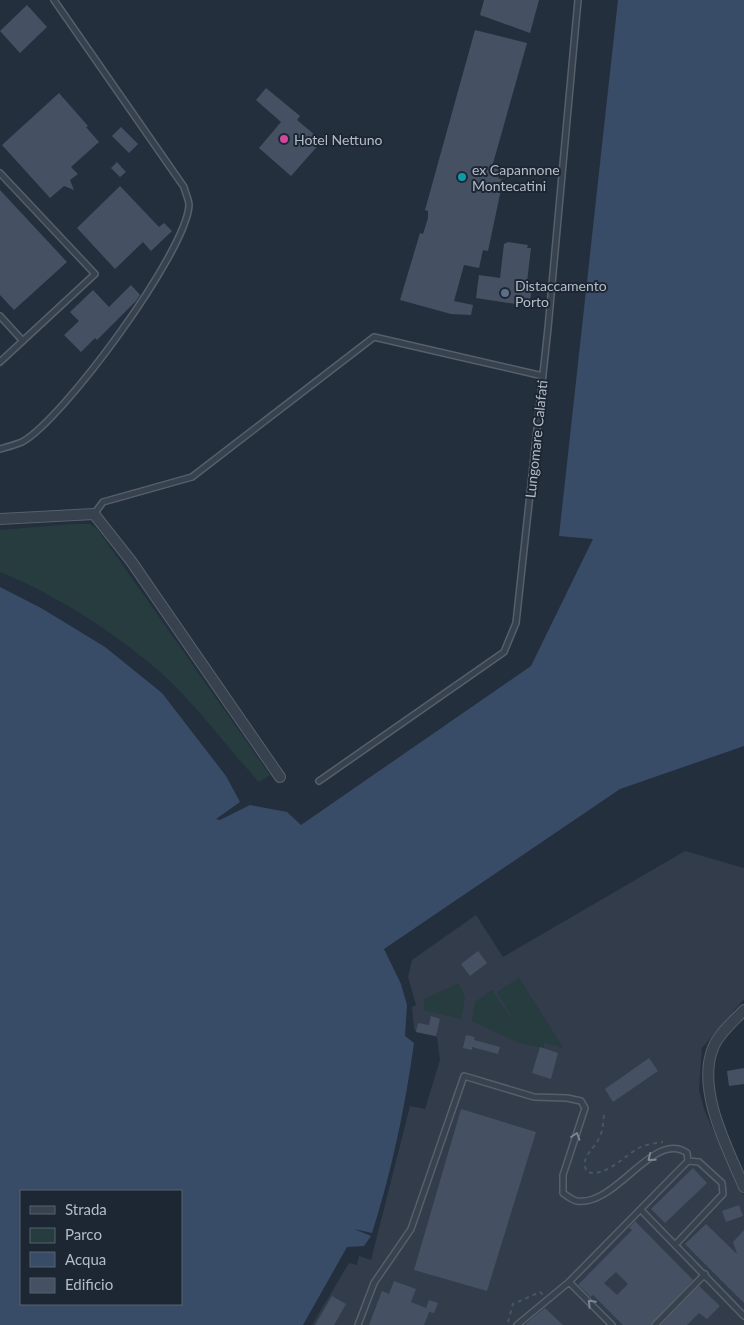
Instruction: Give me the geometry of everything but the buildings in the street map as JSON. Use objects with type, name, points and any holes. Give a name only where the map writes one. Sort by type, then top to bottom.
[{"type":"street","points":[[0,519],[94,514],[132,561],[280,778]]},
{"type":"street","points":[[744,1010],[713,1046],[710,1057],[709,1086],[713,1108],[744,1187]]},
{"type":"lane","points":[[0,449],[22,442],[36,430],[62,406],[100,360],[169,257],[184,224],[189,204],[184,187],[54,0]]},
{"type":"lane","name":"Lungomare Calafati","points":[[319,781],[504,652],[516,623],[543,376],[578,0]]},
{"type":"lane","points":[[0,173],[95,274],[0,362]]},
{"type":"lane","points":[[0,316],[23,341]]},
{"type":"lane","points":[[94,514],[103,502],[192,478],[374,336],[543,376]]},
{"type":"lane","points":[[358,1325],[374,1283],[411,1229],[464,1076],[534,1097],[567,1098],[581,1101],[585,1108],[563,1175],[563,1193],[575,1201],[588,1201],[606,1193],[659,1151],[671,1148],[681,1149],[687,1153],[688,1161]]},
{"type":"lane","points":[[517,1325],[546,1299],[569,1282],[688,1161]]},
{"type":"lane","points":[[676,1244],[724,1194],[722,1183],[699,1162],[688,1161]]},
{"type":"lane","points":[[641,1210],[744,1316]]},
{"type":"lane","points":[[656,1325],[705,1274]]},
{"type":"lane","points":[[569,1282],[612,1325]]},
{"type":"path","points":[[604,1115],[601,1134],[585,1158],[584,1165],[587,1172],[593,1174],[602,1172],[643,1146],[670,1142]]},
{"type":"path","points":[[504,1325],[508,1322],[513,1304],[540,1292],[546,1299]]},
{"type":"path","points":[[508,1322],[511,1325]]},
{"type":"shaded area","points":[[685,851],[744,868],[744,999],[702,1048],[699,1090],[705,1112],[744,1196],[744,1325],[312,1325],[349,1263],[357,1265],[359,1256],[371,1260],[410,1106],[425,1109],[440,1060],[437,1037],[416,1032],[414,1028],[412,1007],[416,1005],[408,977],[412,960],[476,915],[503,957]]},
{"type":"green space","points":[[90,524],[98,530],[270,775],[259,782],[163,674],[130,648],[77,611],[39,590],[0,572],[0,530]]},
{"type":"green space","points":[[519,978],[564,1049],[545,1042],[543,1048],[519,1043],[472,1021],[475,1002],[492,990],[517,1027],[497,992]]},
{"type":"green space","points":[[459,983],[465,998],[461,1019],[424,1010],[424,999]]},
{"type":"water","points":[[618,0],[744,0],[744,746],[620,789],[384,949],[401,984],[407,1005],[405,1036],[414,1043],[397,1139],[372,1233],[354,1229],[371,1236],[364,1246],[347,1247],[303,1325],[0,1325],[0,587],[41,608],[105,647],[162,693],[226,776],[240,802],[216,819],[220,820],[250,805],[287,812],[301,825],[531,666],[593,539],[559,536]]},
{"type":"place","name":"Hotel Nettuno","points":[[284,139]]},
{"type":"place","name":"ex Capannone Montecatini","points":[[462,177]]},
{"type":"place","name":"Distaccamento Porto","points":[[505,293]]}]
